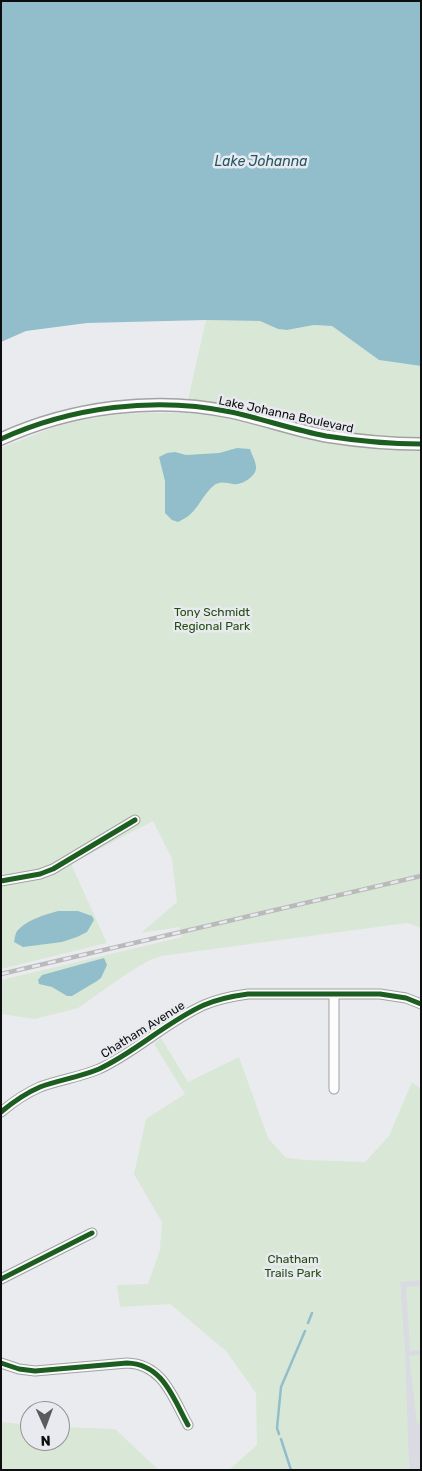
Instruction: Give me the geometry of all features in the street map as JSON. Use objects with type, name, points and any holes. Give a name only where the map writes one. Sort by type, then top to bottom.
[{"type":"street","name":"Lake Johanna Boulevard","points":[[1,439],[39,424],[82,413],[122,407],[160,405],[187,406],[231,412],[340,438],[421,444]]},
{"type":"street","points":[[1,881],[40,874],[53,869],[135,820]]},
{"type":"street","name":"Chatham Avenue","points":[[1,1112],[24,1095],[39,1087],[83,1075],[116,1060],[190,1012],[217,1000],[248,994],[386,995],[406,998],[421,1004]]},
{"type":"street","points":[[334,994],[334,1089]]},
{"type":"street","points":[[1,1279],[92,1233]]},
{"type":"street","points":[[1,1363],[19,1369],[35,1371],[138,1363],[153,1370],[159,1376],[188,1425]]},
{"type":"shaded area","points":[[421,1280],[421,1470],[409,1470],[400,1281]]},
{"type":"green space","name":"Tony Schmidt Regional Park","points":[[206,320],[260,321],[278,329],[287,330],[314,325],[332,326],[379,360],[421,366],[421,928],[407,923],[161,956],[128,973],[78,1008],[35,1019],[1,1014],[1,980],[182,937],[179,927],[141,933],[177,902],[172,859],[153,821],[71,864],[107,943],[1,969],[1,448],[57,426],[92,418],[120,414],[185,413]]},
{"type":"green space","name":"Chatham Trails Park","points":[[161,1038],[188,1082],[239,1057],[268,1138],[286,1158],[365,1162],[389,1136],[412,1082],[421,1089],[421,1280],[400,1282],[405,1349],[409,1470],[229,1470],[257,1445],[256,1393],[226,1351],[170,1304],[120,1307],[117,1285],[148,1284],[160,1250],[162,1222],[134,1174],[146,1119],[185,1094],[154,1044]]},
{"type":"green space","points":[[421,1286],[421,1350],[410,1351],[406,1287]]},
{"type":"green space","points":[[421,1354],[421,1423],[417,1424],[409,1356]]},
{"type":"green space","points":[[1,1422],[20,1424],[20,1451],[70,1451],[70,1427],[115,1429],[159,1470],[1,1470]]},
{"type":"water","name":"Lake Johanna","points":[[1,1],[421,1],[421,366],[379,360],[332,326],[314,325],[287,330],[278,329],[260,321],[206,320],[87,323],[26,331],[1,342]]},
{"type":"water","points":[[237,448],[250,449],[255,461],[256,470],[248,480],[236,484],[217,483],[207,492],[190,515],[178,522],[172,520],[165,513],[165,481],[159,457],[175,452],[186,455],[219,453]]},
{"type":"water","points":[[58,911],[78,911],[92,916],[94,920],[87,932],[62,942],[23,947],[14,942],[17,931],[22,926],[37,918]]},
{"type":"water","points":[[104,958],[107,965],[101,978],[72,996],[67,996],[52,987],[39,984],[38,980],[42,975]]},
{"type":"waterway","points":[[308,1323],[312,1313]]},
{"type":"waterway","points":[[279,1434],[277,1428],[281,1387],[305,1331]]},
{"type":"waterway","points":[[281,1439],[291,1470]]},
{"type":"railway","points":[[1,974],[421,876]]},
{"type":"cycle path","points":[[1,439],[28,428],[84,412],[143,405],[173,405],[231,412],[326,436],[374,442],[421,444]]},
{"type":"cycle path","points":[[1,881],[40,874],[53,869],[135,820]]},
{"type":"cycle path","points":[[1,1112],[20,1098],[40,1087],[92,1072],[113,1062],[190,1012],[220,999],[248,994],[380,994],[406,998],[421,1004]]},
{"type":"cycle path","points":[[1,1279],[92,1233]]},
{"type":"cycle path","points":[[1,1363],[19,1369],[35,1371],[127,1363],[139,1365],[150,1369],[165,1384],[188,1425]]}]
